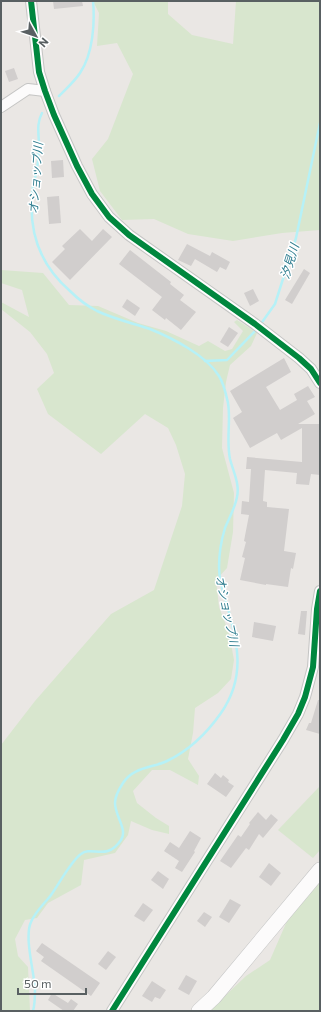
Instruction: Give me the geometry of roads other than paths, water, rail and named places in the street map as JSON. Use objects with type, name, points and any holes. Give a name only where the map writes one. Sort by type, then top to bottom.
[{"type":"street","points":[[31,1],[39,72],[54,114],[77,166],[92,194],[109,217],[129,235],[255,324],[312,369],[320,383]]},
{"type":"street","points":[[1,108],[28,89],[46,91]]},
{"type":"street","points":[[112,1011],[298,714],[305,698],[313,667],[317,609],[320,590]]},
{"type":"street","points":[[199,1011],[218,992],[320,870]]},
{"type":"waterway","name":"オショップ川","points":[[59,96],[78,76],[88,57],[94,19],[93,1]]},
{"type":"waterway","name":"オショップ川","points":[[33,1011],[35,1003],[35,989],[29,945],[29,928],[33,918],[77,857],[90,851],[105,852],[115,847],[121,840],[123,832],[115,800],[116,795],[122,785],[127,778],[137,771],[175,757],[191,746],[204,734],[221,713],[229,700],[237,673],[238,660],[237,647],[231,619],[219,572],[219,557],[222,538],[235,505],[238,492],[237,482],[229,452],[229,410],[224,386],[213,368],[188,348],[150,329],[103,314],[93,309],[73,294],[51,271],[44,260],[35,236],[32,210],[32,190],[39,156],[38,125],[42,113]]},
{"type":"waterway","name":"汐見川","points":[[260,325],[275,304],[296,238],[320,123]]},
{"type":"waterway","name":"汐見川","points":[[205,361],[227,360],[257,329]]}]
